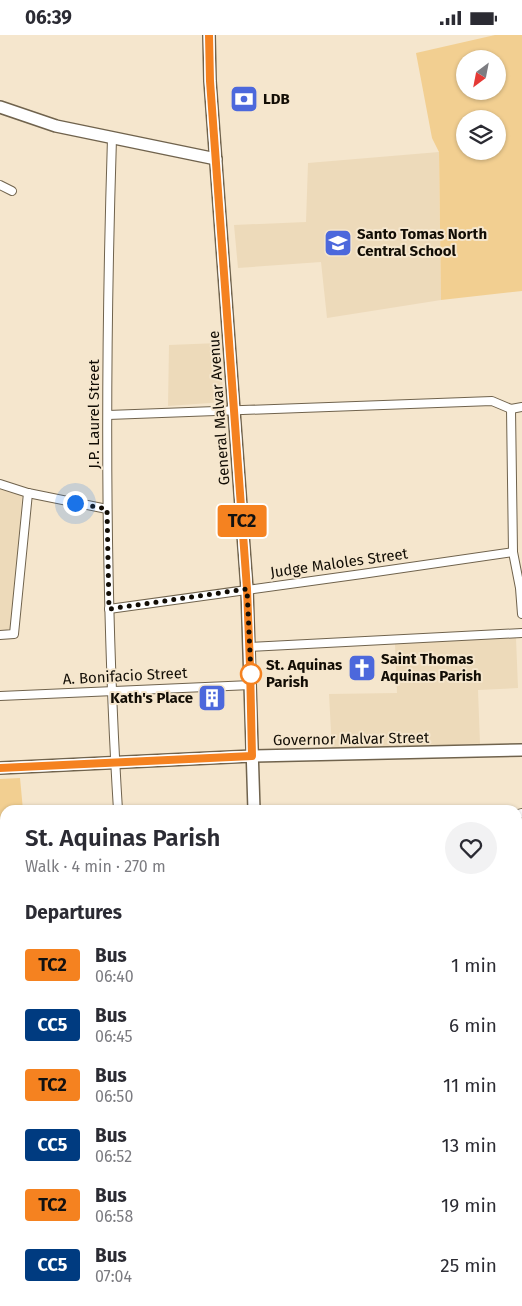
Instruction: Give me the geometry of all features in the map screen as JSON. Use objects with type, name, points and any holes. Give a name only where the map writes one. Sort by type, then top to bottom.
[{"type":"main road","name":"General Malvar Avenue","points":[[209,35],[210,81],[247,589],[254,805]]},
{"type":"main road","points":[[0,107],[56,126],[216,159]]},
{"type":"main road","name":"Governor Malvar Street","points":[[0,768],[252,756],[522,750]]},
{"type":"street","name":"J.P. Laurel Street","points":[[112,138],[108,264],[107,509],[111,691],[118,805]]},
{"type":"street","points":[[0,185],[12,191]]},
{"type":"street","points":[[108,415],[492,401],[511,409],[522,407]]},
{"type":"street","points":[[511,409],[513,552],[520,588],[522,615]]},
{"type":"street","points":[[0,484],[28,493],[107,509]]},
{"type":"street","points":[[0,635],[14,633],[28,493]]},
{"type":"street","name":"Judge Maloles Street","points":[[109,609],[513,552]]},
{"type":"street","points":[[250,647],[522,633]]},
{"type":"street","name":"A. Bonifacio Street","points":[[0,695],[251,685]]},
{"type":"shaded area","points":[[495,35],[522,35],[522,291],[441,300],[439,152],[432,138],[416,53]]},
{"type":"shaded area","name":"Santo Tomas North Central School","points":[[439,152],[441,300],[327,318],[321,262],[238,268],[234,225],[306,222],[308,163]]},
{"type":"shaded area","points":[[219,343],[224,402],[168,406],[169,345]]},
{"type":"shaded area","points":[[0,489],[22,495],[13,633],[0,634]]},
{"type":"shaded area","points":[[516,638],[518,688],[478,690],[480,744],[332,750],[329,694],[397,693],[395,644]]},
{"type":"shaded area","points":[[20,778],[23,805],[0,805],[0,779]]},
{"type":"bus line","name":"TC2","points":[[0,768],[252,756],[247,589],[210,81],[209,35]]},
{"type":"place","name":"LDB","points":[[244,99]]},
{"type":"place","name":"Santo Tomas North Central School","points":[[338,243]]},
{"type":"place","name":"Saint Thomas Aquinas Parish","points":[[362,668]]},
{"type":"place","name":"St. Aquinas Parish","points":[[251,674]]},
{"type":"place","name":"Kath's Place","points":[[212,698]]},
{"type":"route","points":[[75,503],[107,509],[109,609],[247,589],[251,674]]}]
